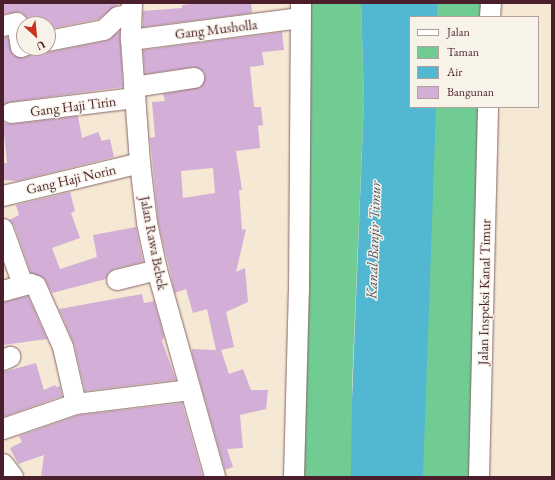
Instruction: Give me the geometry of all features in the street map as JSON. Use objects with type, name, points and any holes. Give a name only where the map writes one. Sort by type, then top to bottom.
[{"type":"street","points":[[490,16],[491,3]]},
{"type":"street","points":[[56,39],[104,30],[118,17],[131,9]]},
{"type":"street","name":"Jalan Rawa Bebek","points":[[131,9],[131,40],[140,163],[147,222],[157,270],[215,477]]},
{"type":"street","points":[[294,477],[299,292],[301,11]]},
{"type":"street","name":"Gang Musholla","points":[[131,40],[301,11]]},
{"type":"street","points":[[3,26],[16,23]]},
{"type":"street","name":"Gang Haji Tirin","points":[[11,113],[135,92],[194,78]]},
{"type":"street","name":"Jalan Inspeksi Kanal Timur","points":[[479,477],[488,108]]},
{"type":"street","name":"Gang Haji Norin","points":[[3,196],[140,163]]},
{"type":"street","points":[[3,229],[23,285]]},
{"type":"street","points":[[117,280],[157,270]]},
{"type":"street","points":[[3,291],[23,285],[36,286],[50,314],[63,347],[76,404]]},
{"type":"street","points":[[3,429],[76,404],[190,390]]},
{"type":"street","points":[[3,464],[12,477]]},
{"type":"green space","points":[[301,3],[361,3],[364,100],[352,386],[352,477],[294,477]]},
{"type":"green space","points":[[437,3],[491,3],[490,16],[436,16]]},
{"type":"green space","points":[[434,108],[488,108],[478,477],[422,477]]},
{"type":"water","name":"Kanal Banjir Timur","points":[[361,3],[437,3],[437,16],[409,16],[409,108],[436,108],[423,477],[351,477],[352,400],[364,100]]},
{"type":"building","points":[[3,3],[120,3],[99,19],[56,27],[56,16],[26,16],[21,12],[3,14]]},
{"type":"building","points":[[199,3],[251,3],[252,13],[143,27],[143,11],[182,8],[182,5]]},
{"type":"building","points":[[120,31],[123,87],[10,102],[3,105],[3,37],[8,37],[13,55],[24,58],[28,56],[56,56],[56,51],[106,41]]},
{"type":"building","points":[[282,32],[284,50],[262,52],[264,65],[250,67],[254,107],[261,107],[263,125],[258,126],[260,148],[236,151],[242,190],[239,190],[242,230],[246,229],[236,272],[245,268],[248,302],[226,312],[234,347],[221,350],[229,374],[243,369],[251,390],[268,390],[266,409],[240,415],[243,448],[227,449],[233,467],[225,470],[192,353],[192,349],[216,350],[207,309],[193,313],[186,289],[175,293],[158,221],[150,138],[155,137],[152,102],[165,101],[163,94],[201,87],[205,76],[203,71],[193,67],[145,74],[143,50]],"holes":[[[213,168],[215,193],[183,198],[181,171]]]},
{"type":"building","points":[[78,116],[82,138],[98,132],[102,141],[110,139],[114,157],[17,181],[4,180],[3,163],[7,163],[3,123],[12,124]]},
{"type":"building","points":[[70,192],[75,211],[71,213],[80,238],[52,248],[60,269],[97,257],[93,235],[136,227],[143,262],[114,269],[109,272],[106,279],[52,293],[44,278],[31,273],[14,225],[9,220],[19,215],[16,205]]},
{"type":"building","points":[[142,294],[144,303],[154,301],[164,337],[162,341],[176,380],[85,391],[74,344],[59,309]]},
{"type":"building","points":[[28,296],[47,339],[3,345],[3,302]]},
{"type":"building","points":[[36,363],[44,390],[55,385],[56,387],[60,386],[62,396],[3,417],[3,372]]},
{"type":"building","points":[[182,403],[203,477],[41,477],[44,455],[18,464],[10,448],[22,442],[19,436],[79,415]]}]
